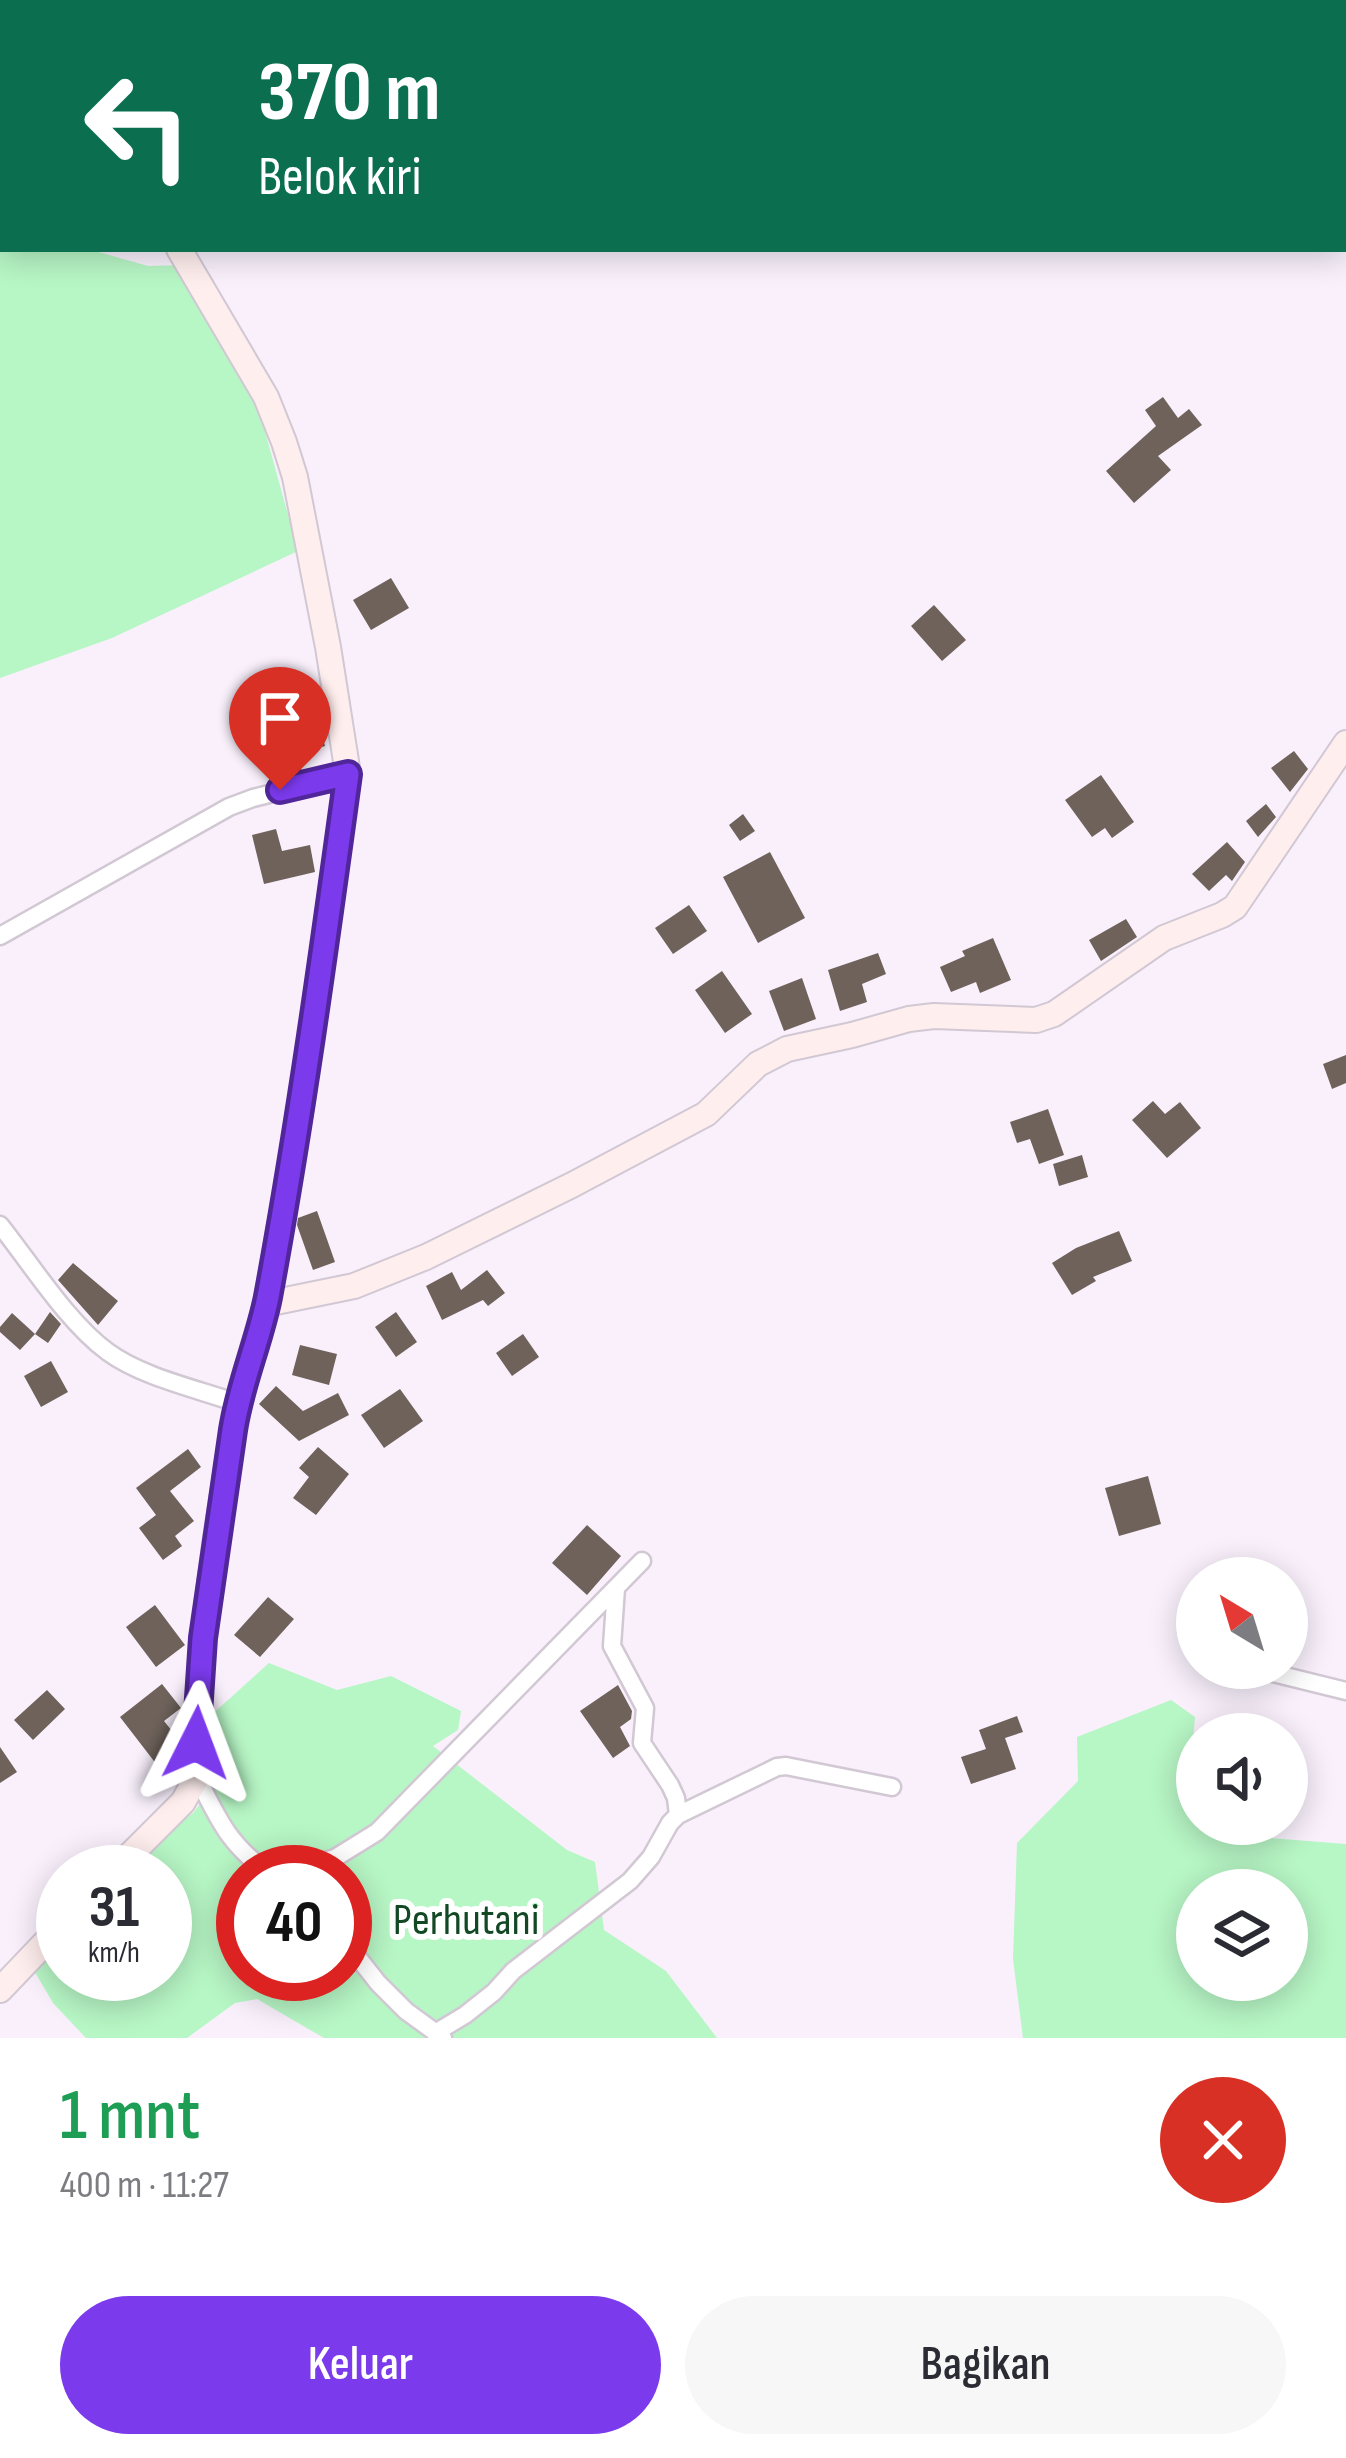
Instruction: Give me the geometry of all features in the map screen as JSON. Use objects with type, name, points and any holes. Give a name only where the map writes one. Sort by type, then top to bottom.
[{"type":"street","points":[[181,252],[266,397],[296,477],[348,774],[301,1107],[266,1304],[237,1403],[203,1638],[197,1777],[235,1845]]},
{"type":"street","points":[[266,1304],[354,1286],[426,1257],[706,1114],[758,1064],[787,1049],[909,1019],[1036,1020],[1054,1014],[1164,938],[1235,907],[1346,742]]},
{"type":"street","points":[[0,936],[229,807],[348,774]]},
{"type":"street","points":[[0,1225],[82,1329],[110,1354],[237,1403]]},
{"type":"street","points":[[356,1845],[377,1832],[642,1561]]},
{"type":"street","points":[[616,1588],[612,1646],[645,1708],[642,1743],[670,1785],[678,1815]]},
{"type":"street","points":[[1308,1682],[1346,1691]]},
{"type":"street","points":[[372,1976],[406,2011],[440,2035],[513,1971],[630,1881],[678,1815],[777,1767],[892,1786]]},
{"type":"street","points":[[140,1845],[183,1802],[197,1777]]},
{"type":"street","points":[[183,1802],[213,1808]]},
{"type":"street","points":[[0,1990],[36,1952]]},
{"type":"green space","points":[[0,252],[99,252],[148,266],[184,265],[252,384],[298,551],[112,638],[0,678]]},
{"type":"green space","name":"Perhutani","points":[[269,1663],[337,1690],[391,1676],[461,1711],[458,1730],[433,1746],[567,1850],[595,1862],[604,1930],[666,1971],[717,2038],[324,2038],[260,2001],[372,2001],[372,1845],[216,1845],[216,2001],[246,2001],[235,2003],[187,2038],[86,2038],[52,2001],[192,2001],[192,1845],[149,1845],[193,1813],[216,1782],[208,1718]]},
{"type":"green space","points":[[1171,1700],[1189,1713],[1176,1713],[1176,1845],[1346,1844],[1346,2038],[1023,2038],[1013,1959],[1017,1843],[1078,1781],[1077,1737]]},
{"type":"building","points":[[1163,397],[1178,418],[1189,409],[1202,425],[1158,456],[1171,470],[1134,503],[1106,471],[1156,426],[1145,410]]},
{"type":"building","points":[[391,578],[409,608],[371,630],[353,600]]},
{"type":"building","points":[[934,605],[966,640],[942,661],[911,626]]},
{"type":"building","points":[[317,716],[325,746],[297,754],[302,772],[282,778],[270,729]]},
{"type":"building","points":[[1294,751],[1308,769],[1290,792],[1271,768]]},
{"type":"building","points":[[1101,775],[1134,822],[1112,838],[1105,828],[1092,837],[1065,800]]},
{"type":"building","points":[[1266,804],[1276,817],[1258,837],[1246,821]]},
{"type":"building","points":[[743,814],[755,831],[740,841],[729,825]]},
{"type":"building","points":[[276,829],[282,851],[310,845],[315,872],[264,884],[252,835]]},
{"type":"building","points":[[1227,842],[1245,862],[1232,881],[1226,875],[1209,891],[1192,874]]},
{"type":"building","points":[[770,852],[805,918],[758,943],[723,877]]},
{"type":"building","points":[[689,905],[707,931],[673,954],[655,928]]},
{"type":"building","points":[[1126,919],[1137,937],[1101,961],[1089,940]]},
{"type":"building","points":[[993,938],[1011,980],[980,993],[976,982],[951,992],[940,967]]},
{"type":"building","points":[[878,953],[886,974],[862,984],[867,1002],[840,1011],[828,970]]},
{"type":"building","points":[[722,971],[752,1014],[725,1033],[695,990]]},
{"type":"building","points":[[802,978],[816,1019],[784,1031],[769,991]]},
{"type":"building","points":[[1346,1055],[1346,1083],[1332,1089],[1323,1064]]},
{"type":"building","points":[[1153,1101],[1165,1114],[1180,1102],[1201,1128],[1167,1158],[1132,1120]]},
{"type":"building","points":[[1048,1109],[1064,1155],[1039,1164],[1030,1139],[1017,1143],[1010,1122]]},
{"type":"building","points":[[1082,1155],[1088,1177],[1059,1186],[1053,1164]]},
{"type":"building","points":[[317,1211],[335,1262],[313,1270],[297,1225],[298,1218]]},
{"type":"building","points":[[1119,1231],[1132,1261],[1093,1277],[1096,1281],[1072,1295],[1052,1263]]},
{"type":"building","points":[[73,1263],[118,1301],[98,1325],[58,1280]]},
{"type":"building","points":[[487,1270],[505,1293],[488,1306],[483,1300],[442,1320],[426,1286],[452,1272],[461,1290]]},
{"type":"building","points":[[50,1312],[61,1324],[48,1343],[35,1334]]},
{"type":"building","points":[[396,1312],[417,1342],[396,1357],[375,1327]]},
{"type":"building","points":[[12,1313],[35,1334],[20,1350],[0,1332]]},
{"type":"building","points":[[523,1334],[539,1357],[512,1376],[496,1353]]},
{"type":"building","points":[[300,1345],[337,1354],[329,1385],[292,1375]]},
{"type":"building","points":[[51,1361],[68,1392],[41,1407],[24,1376]]},
{"type":"building","points":[[276,1386],[303,1411],[338,1393],[349,1415],[299,1441],[259,1404]]},
{"type":"building","points":[[400,1389],[423,1421],[384,1448],[361,1415]]},
{"type":"building","points":[[318,1447],[349,1474],[316,1515],[293,1498],[309,1477],[299,1468]]},
{"type":"building","points":[[188,1449],[201,1467],[170,1491],[194,1521],[175,1536],[182,1546],[163,1560],[139,1528],[156,1515],[136,1488]]},
{"type":"building","points":[[1148,1476],[1161,1524],[1119,1536],[1105,1488]]},
{"type":"building","points":[[587,1525],[621,1556],[587,1595],[552,1563]]},
{"type":"building","points":[[268,1597],[294,1619],[260,1657],[234,1635]]},
{"type":"building","points":[[155,1605],[185,1645],[156,1667],[126,1627]]},
{"type":"building","points":[[162,1684],[181,1708],[164,1721],[180,1747],[157,1765],[120,1717]]},
{"type":"building","points":[[618,1685],[632,1711],[631,1719],[620,1727],[630,1746],[613,1758],[580,1711]]},
{"type":"building","points":[[47,1690],[65,1709],[33,1740],[14,1720]]},
{"type":"building","points":[[1017,1716],[1023,1732],[1005,1738],[1016,1769],[971,1784],[961,1757],[986,1749],[979,1730]]},
{"type":"building","points":[[0,1747],[17,1772],[0,1783]]},
{"type":"route","points":[[196,1743],[203,1638],[237,1403],[266,1304],[301,1107],[348,774],[280,790]]}]
